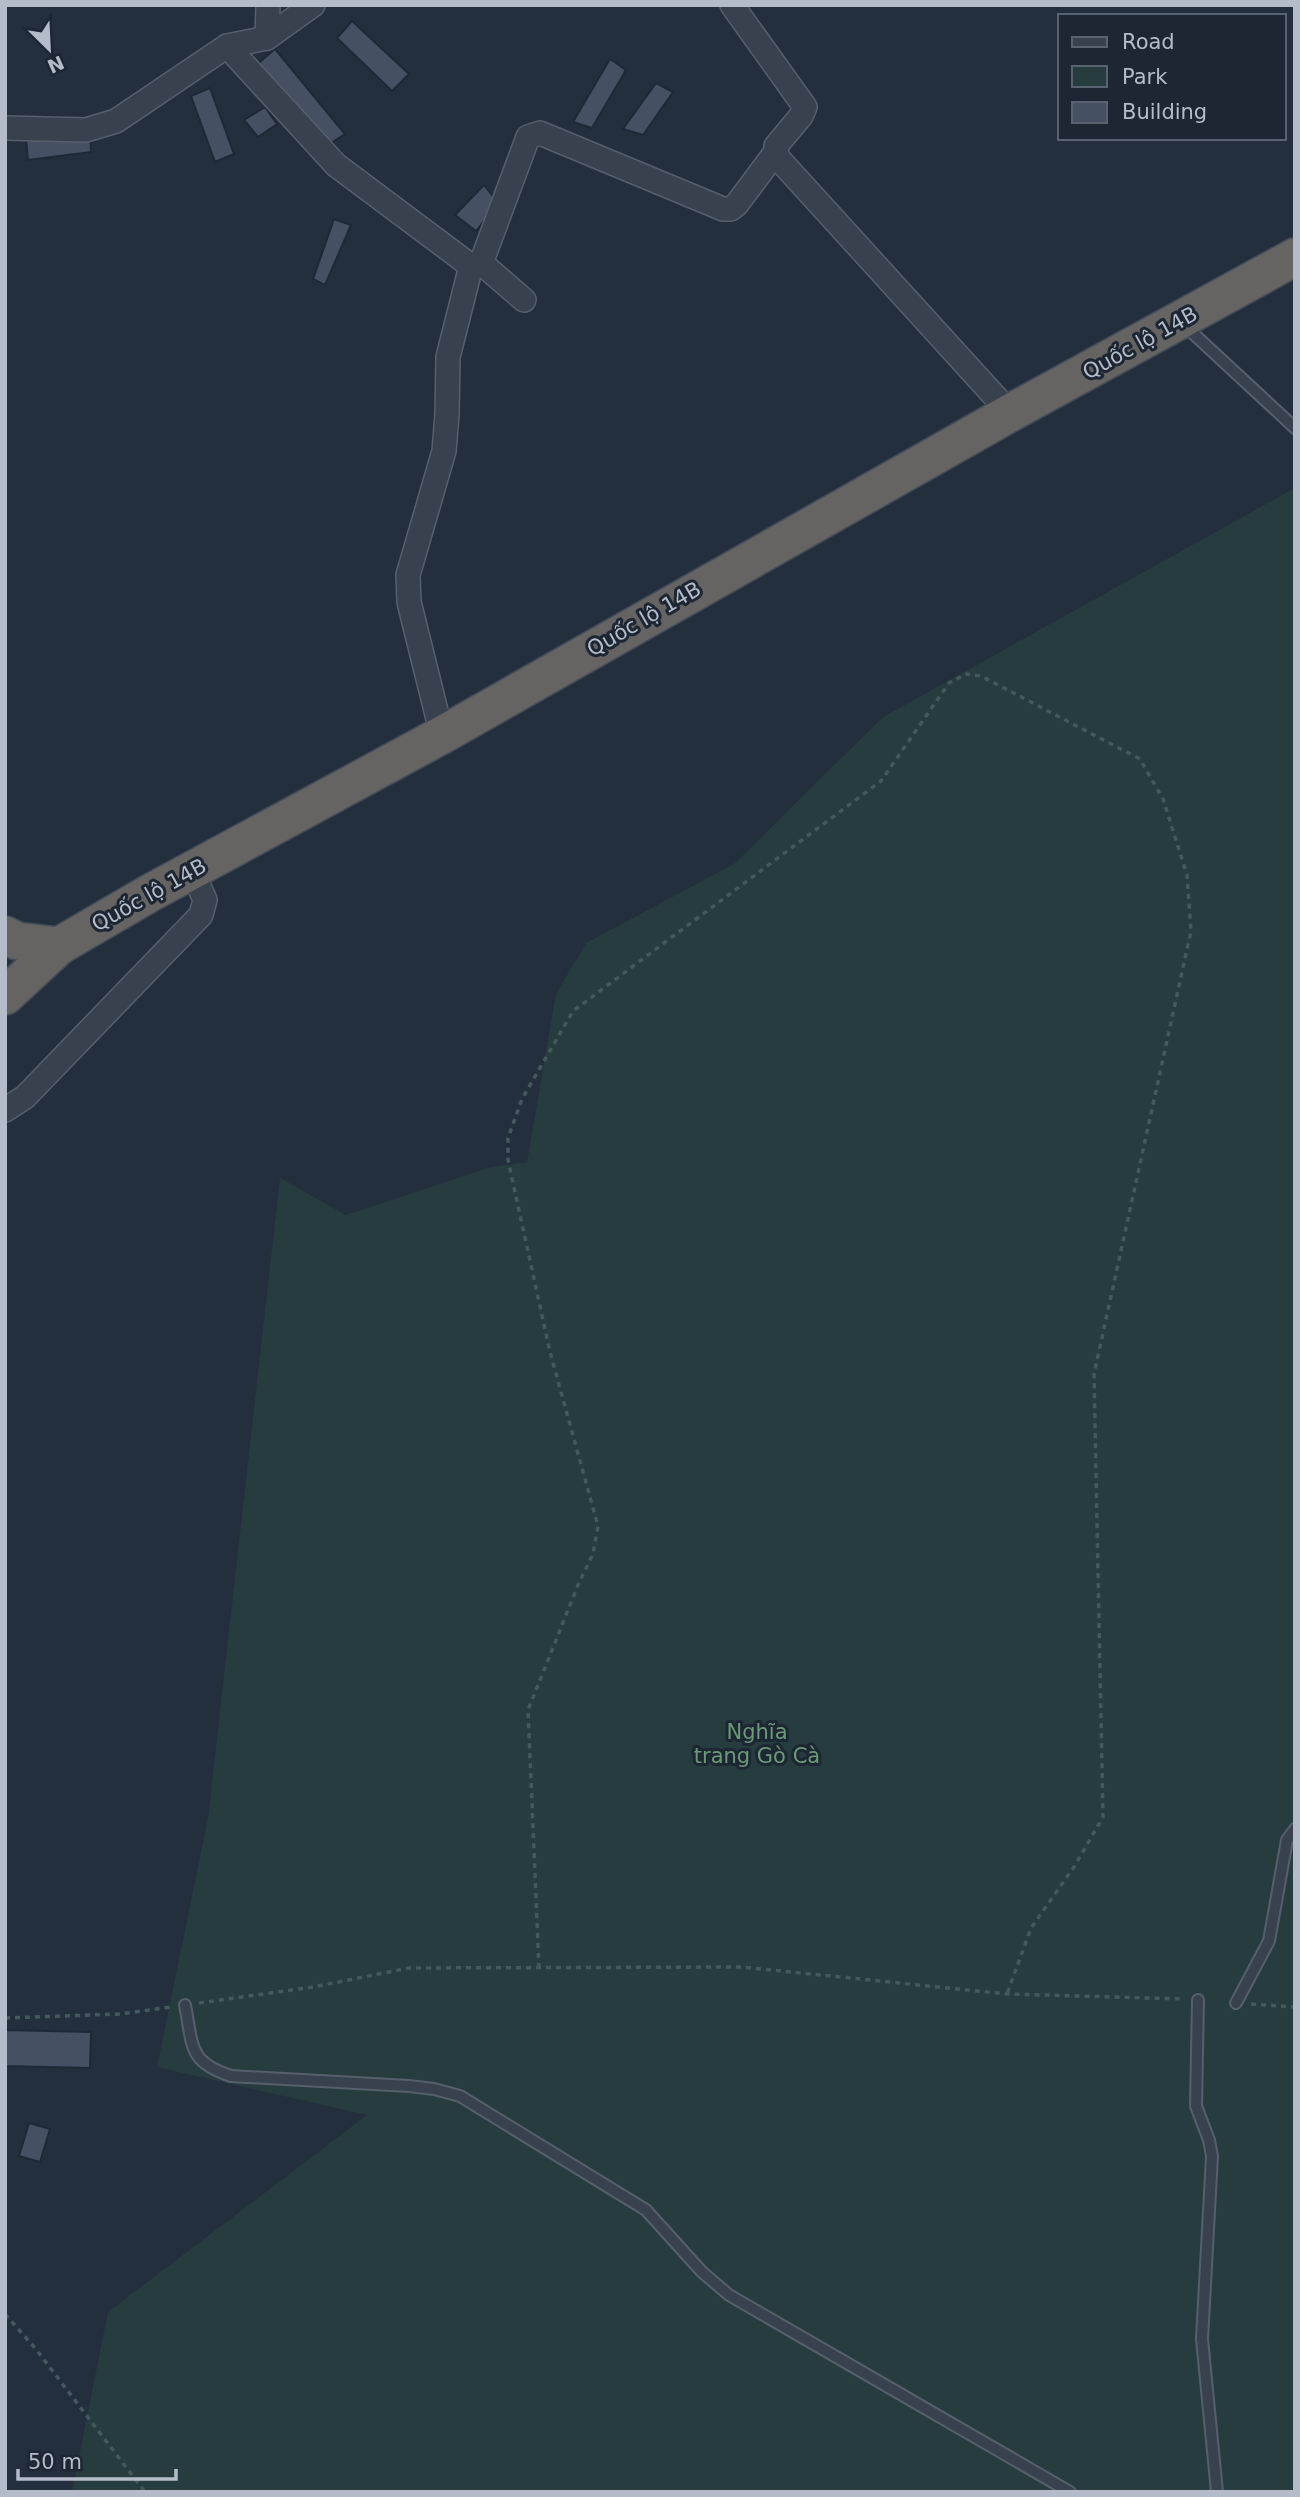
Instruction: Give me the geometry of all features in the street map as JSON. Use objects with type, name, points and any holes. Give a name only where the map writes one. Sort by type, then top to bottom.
[{"type":"highway","name":"Quốc lộ 14B","points":[[5,996],[59,946],[192,870],[442,735],[1010,413],[1295,257]]},
{"type":"highway","points":[[5,935],[17,941],[59,946]]},
{"type":"street","points":[[267,38],[268,5]]},
{"type":"street","points":[[5,128],[86,130],[116,121],[227,46],[267,38],[313,5]]},
{"type":"street","points":[[442,735],[409,602],[408,575],[444,451],[448,356],[476,264],[531,134],[540,133],[723,209],[737,204],[805,107],[732,5]]},
{"type":"street","points":[[227,46],[343,171],[524,300]]},
{"type":"street","points":[[775,153],[1010,413]]},
{"type":"street","points":[[5,1110],[25,1097],[201,915],[205,900],[192,870]]},
{"type":"lane","points":[[1180,321],[1295,428]]},
{"type":"lane","points":[[1236,2003],[1269,1941],[1287,1840],[1295,1829]]},
{"type":"lane","points":[[1198,2000],[1196,2106],[1209,2140],[1212,2157],[1202,2339],[1217,2492]]},
{"type":"lane","points":[[185,2005],[194,2050],[200,2060],[212,2070],[231,2077],[409,2086],[460,2096],[646,2210],[702,2273],[729,2295],[1070,2492]]},
{"type":"path","points":[[539,1968],[528,1710],[578,1585],[593,1555],[598,1526],[550,1352],[508,1160],[508,1138],[522,1099],[573,1012],[881,781],[949,683],[966,674],[981,676],[1140,759],[1163,799],[1187,875],[1191,932],[1094,1374],[1103,1817],[1074,1867],[1031,1928],[1007,1994]]},
{"type":"path","points":[[5,2018],[120,2014],[313,1987],[409,1968],[742,1967],[1007,1994],[1198,2000]]},
{"type":"path","points":[[1236,2003],[1295,2007]]},
{"type":"path","points":[[5,2314],[35,2348],[145,2492]]},
{"type":"green space","name":"Nghĩa trang Gò Cà","points":[[1295,488],[1295,2492],[72,2492],[108,2312],[367,2115],[157,2067],[208,1818],[280,1178],[346,1215],[491,1167],[527,1162],[556,994],[586,943],[734,864],[883,717]]},
{"type":"building","points":[[352,21],[409,74],[392,91],[337,38]]},
{"type":"building","points":[[275,49],[345,134],[328,145],[255,66]]},
{"type":"building","points":[[610,59],[626,70],[592,128],[573,122]]},
{"type":"building","points":[[656,83],[673,92],[643,135],[623,129]]},
{"type":"building","points":[[210,88],[234,154],[215,162],[191,96]]},
{"type":"building","points":[[265,107],[277,124],[258,137],[244,120]]},
{"type":"building","points":[[90,133],[91,152],[28,160],[26,139]]},
{"type":"building","points":[[484,185],[498,203],[476,231],[455,215]]},
{"type":"building","points":[[334,219],[351,225],[325,285],[313,279]]},
{"type":"building","points":[[5,2030],[91,2032],[90,2068],[5,2066]]},
{"type":"building","points":[[29,2123],[50,2129],[40,2162],[19,2156]]}]
